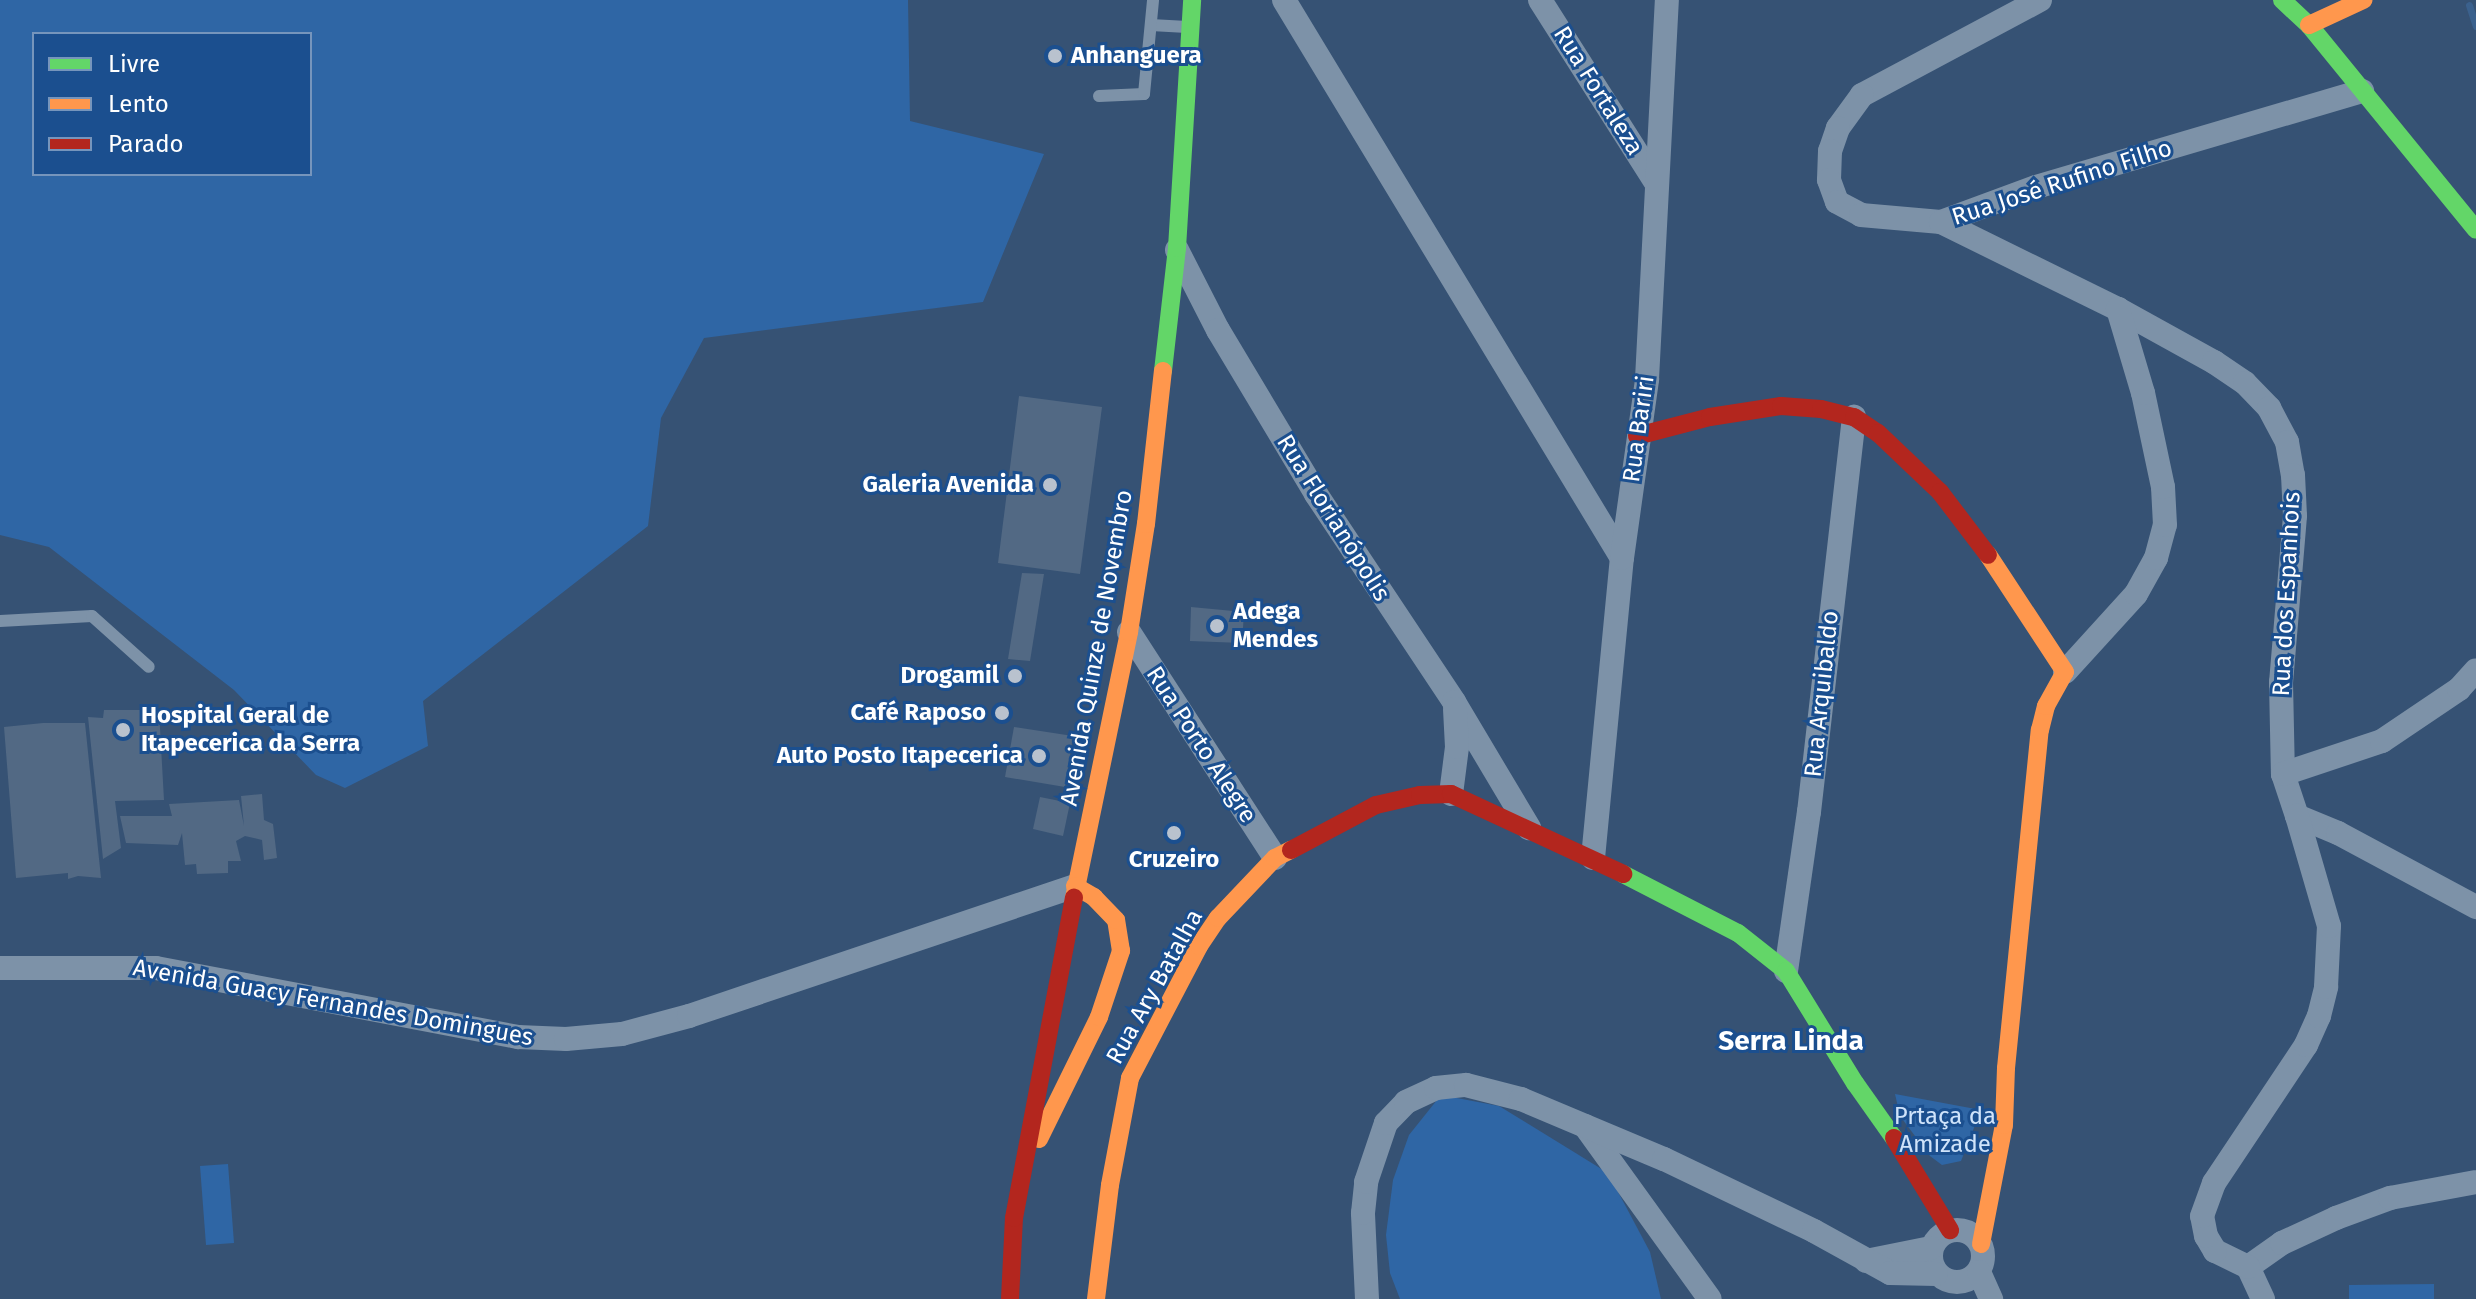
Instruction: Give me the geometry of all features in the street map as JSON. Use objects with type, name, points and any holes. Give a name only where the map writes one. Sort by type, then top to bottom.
[{"type":"street","name":"Avenida Quinze de Novembro","points":[[1010,1299],[1010,1261],[1021,1174],[1075,886],[1129,632],[1146,524],[1177,248],[1192,0]]},
{"type":"street","points":[[1284,0],[1622,558]]},
{"type":"street","name":"Rua Fortaleza","points":[[1540,0],[1655,181]]},
{"type":"street","name":"Rua Bariri","points":[[1593,858],[1622,558],[1652,313],[1655,181],[1667,0]]},
{"type":"street","name":"Rua José Rufino Filho","points":[[2040,0],[1862,95],[1838,128],[1830,151],[1829,180],[1837,202],[1861,215],[1941,222],[2036,187],[2362,91]]},
{"type":"street","points":[[2282,0],[2309,25],[2476,230]]},
{"type":"street","points":[[2309,25],[2354,1]]},
{"type":"street","name":"Rua dos Espanhois","points":[[1941,222],[2118,309],[2245,383],[2269,408],[2287,442],[2295,516],[2281,682],[2283,774],[2329,926],[2326,987],[2319,1016],[2306,1045],[2214,1183],[2202,1216],[2206,1236],[2215,1251],[2248,1267]]},
{"type":"street","name":"Rua Florianópolis","points":[[1177,248],[1218,330],[1316,494],[1454,702],[1529,828]]},
{"type":"street","points":[[1169,306],[1218,330]]},
{"type":"street","points":[[1948,1285],[1930,1262],[1952,1238],[1999,1156],[2040,730],[2046,706],[2065,672],[2136,594],[2156,558],[2165,525],[2163,487],[2143,393],[2118,309]]},
{"type":"street","points":[[1637,436],[1710,417],[1781,406],[1821,409],[1854,417],[1878,433],[1940,492],[2006,578],[2065,672]]},
{"type":"street","name":"Rua Arquibaldo","points":[[1786,971],[1809,812],[1854,417]]},
{"type":"street","name":"Rua Porto Alegre","points":[[1129,632],[1275,858]]},
{"type":"street","points":[[2283,774],[2382,741],[2450,696],[2476,670]]},
{"type":"street","name":"Rua Florianópolis","points":[[1451,794],[1457,747],[1454,702]]},
{"type":"street","points":[[1367,1299],[1363,1213],[1366,1182],[1386,1123],[1406,1102],[1436,1088],[1466,1085],[1521,1099],[1583,1124],[1814,1231],[1890,1273],[1948,1285],[1965,1282],[1979,1272],[1984,1259],[1952,1238],[1911,1162],[1855,1083],[1786,971],[1738,933],[1593,858],[1451,794]]},
{"type":"street","name":"Rua Ary Batalha","points":[[1096,1299],[1107,1208],[1130,1078],[1218,918],[1275,858],[1376,805],[1420,795],[1451,794]]},
{"type":"street","points":[[2297,816],[2338,833],[2476,907]]},
{"type":"street","points":[[1021,1174],[1099,1017],[1121,951],[1116,920],[1107,908],[1075,886]]},
{"type":"street","name":"Avenida Guacy Fernandes Domingues","points":[[0,968],[156,968],[518,1037],[566,1039],[622,1034],[689,1016],[1075,886]]},
{"type":"street","points":[[1583,1124],[1710,1299]]},
{"type":"street","points":[[2263,1299],[2248,1267],[2282,1243],[2390,1198],[2476,1182]]},
{"type":"street","points":[[1866,1261],[1952,1238]]},
{"type":"street","points":[[1979,1272],[1991,1299]]},
{"type":"lane","points":[[1099,96],[1144,94],[1153,0]]},
{"type":"lane","points":[[1151,25],[1191,27]]},
{"type":"lane","points":[[0,621],[92,616],[149,667]]},
{"type":"green space","points":[[0,0],[908,0],[910,121],[1044,154],[983,302],[704,338],[661,418],[648,526],[423,701],[428,746],[345,788],[316,775],[234,690],[49,547],[0,535]]},
{"type":"green space","name":"Prtaça da Amizade","points":[[1895,1094],[1981,1110],[1961,1161],[1942,1165],[1930,1156],[1900,1116]]},
{"type":"green space","points":[[1441,1095],[1499,1106],[1608,1173],[1650,1252],[1661,1299],[1400,1299],[1390,1273],[1386,1235],[1393,1180],[1409,1135]]},
{"type":"green space","points":[[228,1164],[234,1243],[206,1245],[200,1166]]},
{"type":"green space","points":[[2434,1284],[2434,1299],[2349,1299],[2349,1285]]},
{"type":"building","name":"Galeria Avenida","points":[[1019,396],[1102,407],[1080,574],[998,563]]},
{"type":"building","points":[[1022,573],[1044,574],[1030,661],[1008,659]]},
{"type":"building","name":"Adega Mendes","points":[[1191,607],[1244,612],[1242,643],[1190,641]]},
{"type":"building","points":[[104,710],[159,710],[164,800],[115,801],[121,848],[103,859],[88,717],[103,718]]},
{"type":"building","points":[[85,723],[101,878],[78,876],[68,879],[68,873],[16,878],[4,727]]},
{"type":"building","name":"Auto Posto Itapecerica","points":[[1014,727],[1073,736],[1065,787],[1005,777]]},
{"type":"building","points":[[262,794],[264,820],[273,824],[277,858],[264,860],[262,840],[245,836],[236,841],[241,861],[228,861],[228,873],[197,874],[196,864],[185,865],[182,833],[178,845],[126,843],[120,816],[172,816],[169,804],[239,800],[244,826],[241,796]]},
{"type":"building","points":[[1040,797],[1070,803],[1063,836],[1033,829]]},
{"type":"waterway","points":[[2469,5],[2476,26]]},
{"type":"traffic: fast","points":[[1163,371],[1177,248],[1192,0]]},
{"type":"traffic: fast","points":[[2282,0],[2309,25],[2476,230]]},
{"type":"traffic: fast","points":[[1623,874],[1738,933],[1786,971],[1855,1083],[1894,1138]]},
{"type":"traffic: slow","points":[[2309,25],[2363,0]]},
{"type":"traffic: slow","points":[[1074,898],[1129,632],[1146,524],[1163,371]]},
{"type":"traffic: slow","points":[[1981,1244],[2004,1125],[2006,1068],[2040,730],[2046,706],[2065,672],[1988,555]]},
{"type":"traffic: slow","points":[[1096,1299],[1110,1185],[1130,1078],[1199,946],[1218,918],[1275,858],[1291,850]]},
{"type":"traffic: slow","points":[[1039,1139],[1099,1017],[1121,951],[1116,920],[1094,897],[1075,886]]},
{"type":"traffic: jam","points":[[1637,436],[1710,417],[1781,406],[1821,409],[1854,417],[1878,433],[1940,492],[1988,555]]},
{"type":"traffic: jam","points":[[1291,850],[1376,805],[1420,795],[1451,794],[1623,874]]},
{"type":"traffic: jam","points":[[1010,1299],[1014,1218],[1074,898]]},
{"type":"traffic: jam","points":[[1894,1138],[1950,1230]]},
{"type":"place","name":"Anhanguera","points":[[1055,56]]},
{"type":"place","name":"Galeria Avenida","points":[[1050,485]]},
{"type":"place","name":"Adega Mendes","points":[[1217,626]]},
{"type":"place","name":"Drogamil","points":[[1015,676]]},
{"type":"place","name":"Café Raposo","points":[[1002,713]]},
{"type":"place","name":"Hospital Geral de Itapecerica da Serra","points":[[123,730]]},
{"type":"place","name":"Auto Posto Itapecerica","points":[[1039,756]]},
{"type":"place","name":"Cruzeiro","points":[[1174,833]]},
{"type":"district","name":"Serra Linda","points":[[1791,1041]]}]
